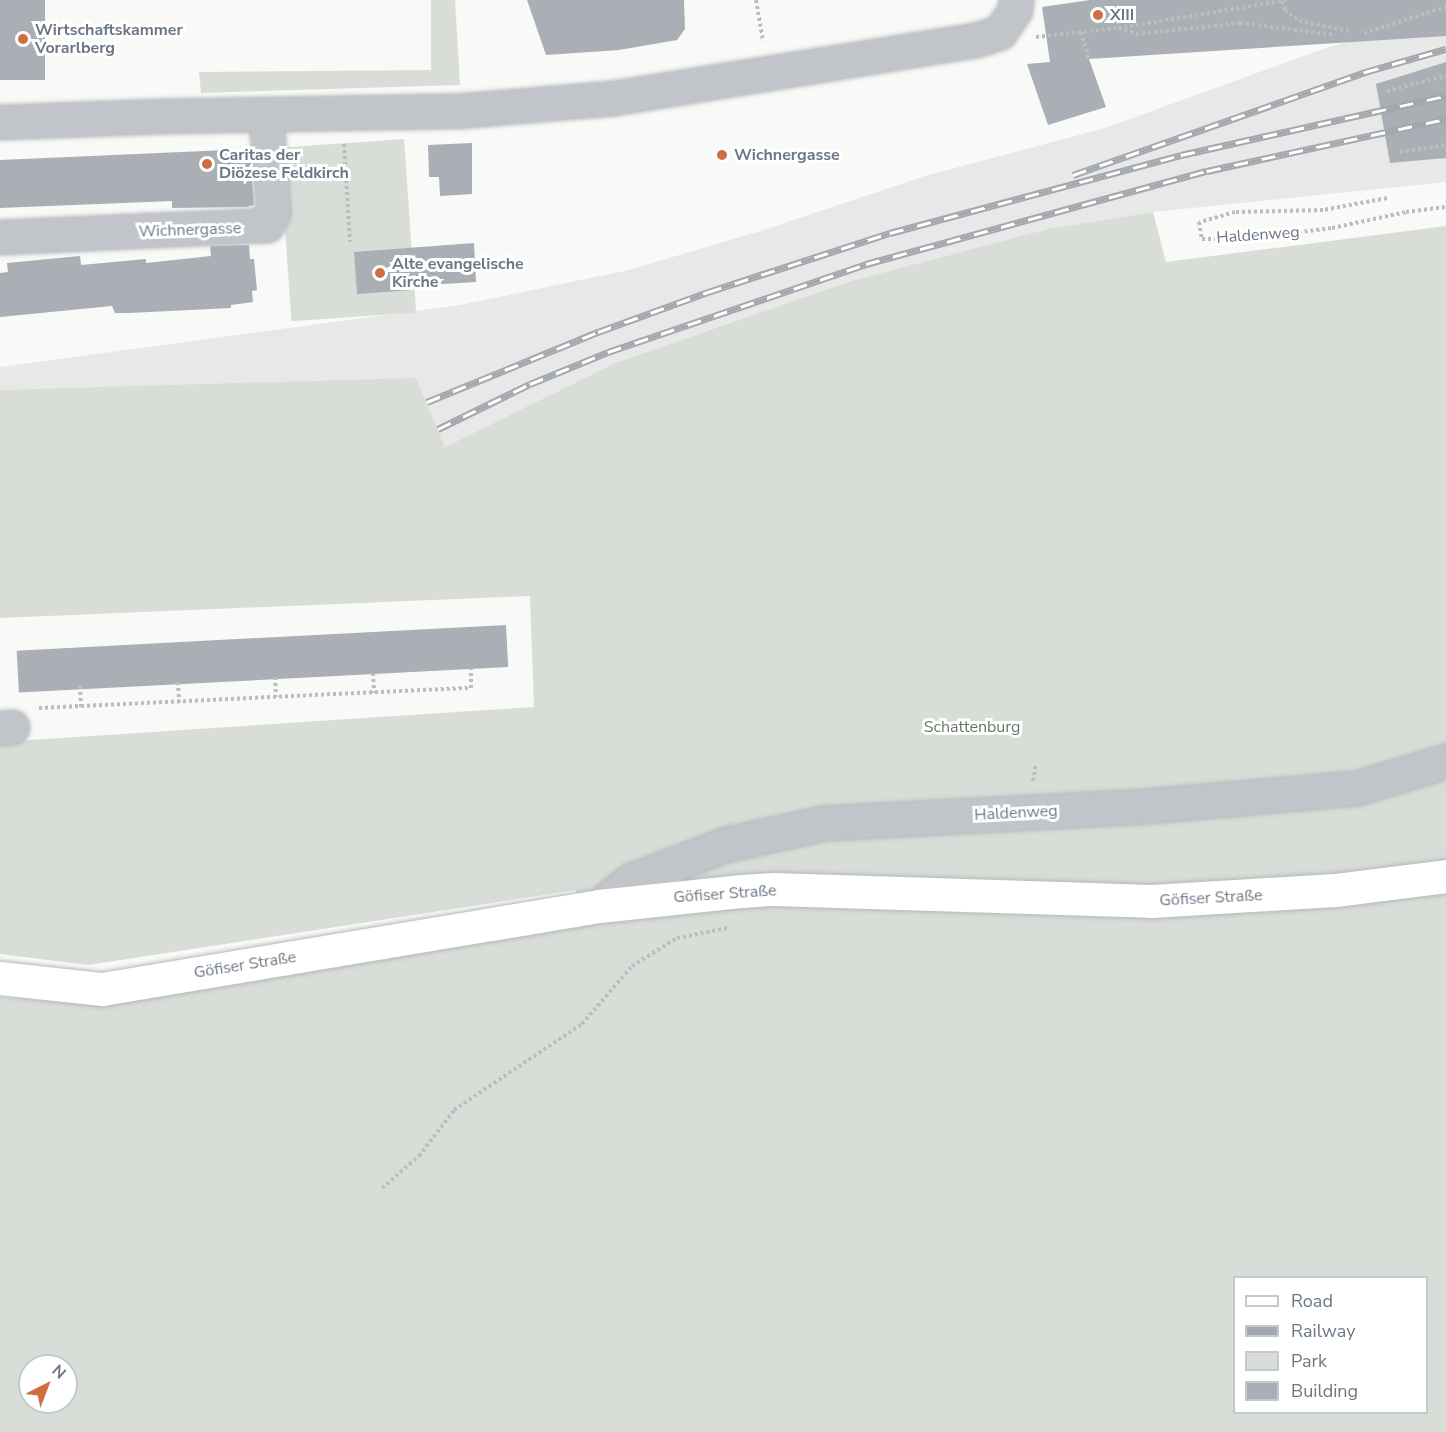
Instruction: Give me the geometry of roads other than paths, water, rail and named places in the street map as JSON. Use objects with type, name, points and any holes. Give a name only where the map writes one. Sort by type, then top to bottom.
[{"type":"main road","name":"Göfiser Straße","points":[[5,979],[102,989],[599,906],[773,890],[1151,901],[1335,890],[1446,876]]},
{"type":"street","points":[[0,122],[496,110],[613,99],[976,40],[1000,32],[1015,10],[1016,0]]},
{"type":"street","name":"Wichnergasse","points":[[0,237],[267,225],[273,212],[266,115]]},
{"type":"street","name":"Haldenweg","points":[[599,906],[630,881],[727,844],[824,823],[1146,806],[1357,788],[1446,760]]},
{"type":"railway","points":[[1073,175],[1365,72],[1446,49]]},
{"type":"railway","points":[[427,402],[598,332],[708,292],[890,233],[1181,155],[1446,96]]},
{"type":"railway","points":[[438,429],[530,384],[608,352],[866,264],[1207,171],[1446,119]]},
{"type":"place","name":"XIII","points":[[1098,15]]},
{"type":"place","name":"Wirtschaftskammer Vorarlberg","points":[[23,39]]},
{"type":"place","name":"Wichnergasse","points":[[722,155]]},
{"type":"place","name":"Caritas der Diözese Feldkirch","points":[[207,164]]},
{"type":"place","name":"Alte evangelische Kirche","points":[[380,273]]},
{"type":"park label","name":"Schattenburg","points":[[972,727]]}]
